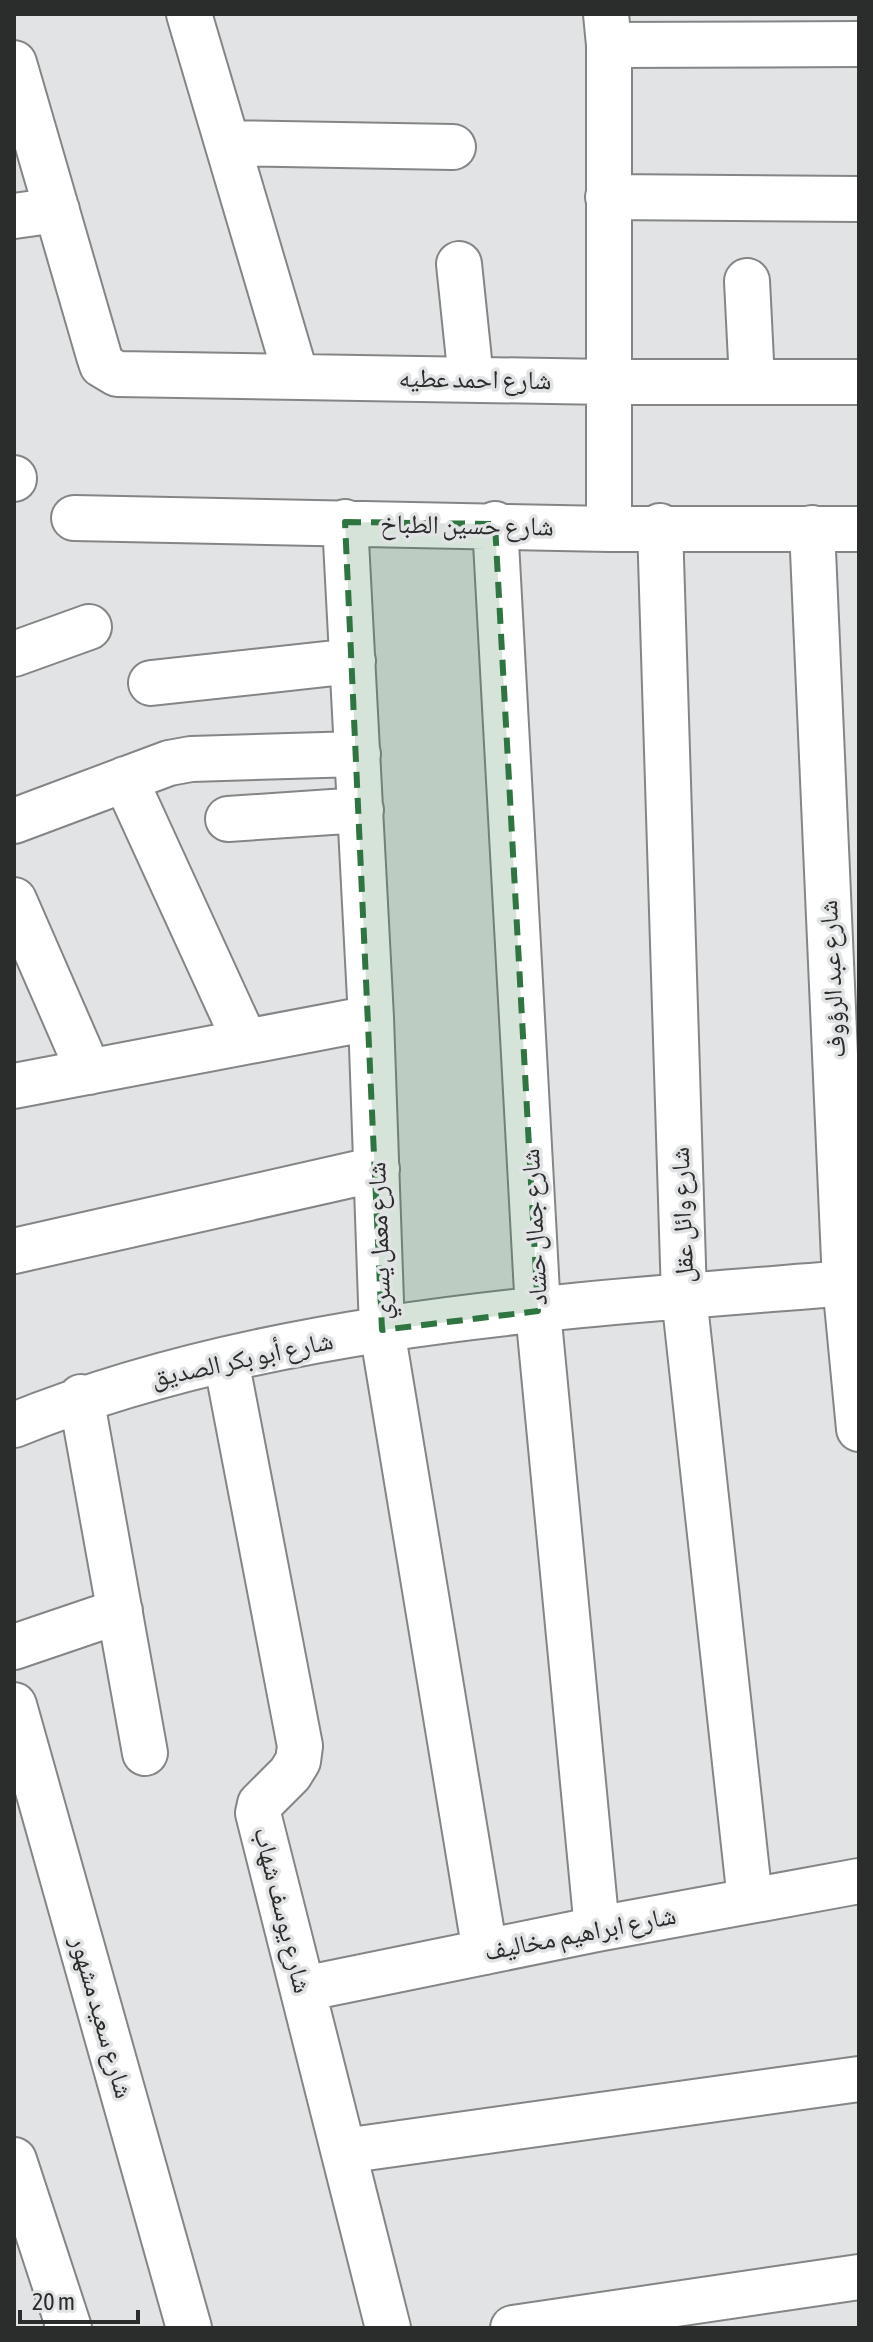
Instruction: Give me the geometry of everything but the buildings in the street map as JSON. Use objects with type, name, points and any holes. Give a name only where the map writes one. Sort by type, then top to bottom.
[{"type":"street","points":[[189,14],[296,376]]},
{"type":"street","points":[[609,529],[608,29],[859,44]]},
{"type":"street","points":[[14,216],[57,210],[18,90]]},
{"type":"street","points":[[227,143],[453,147]]},
{"type":"street","points":[[608,197],[859,199]]},
{"type":"street","name":"شارع احمد عطيه","points":[[57,210],[102,365],[117,374],[608,382],[859,382]]},
{"type":"street","points":[[459,264],[471,379]]},
{"type":"street","points":[[747,281],[752,381]]},
{"type":"street","name":"شارع حسين الطباخ","points":[[74,518],[495,524],[609,529],[660,526],[859,529]]},
{"type":"street","name":"شارع معمل يسري","points":[[345,522],[371,1018],[382,1330],[485,1952]]},
{"type":"street","name":"شارع جمال حشاد","points":[[495,524],[538,1311],[597,1929]]},
{"type":"street","name":"شارع وائل عقل","points":[[660,526],[684,1296],[750,1900]]},
{"type":"street","name":"شارع عبد الرؤوف","points":[[812,528],[859,1429]]},
{"type":"street","points":[[14,654],[89,627]]},
{"type":"street","points":[[151,683],[353,661]]},
{"type":"street","points":[[14,821],[125,779],[191,759],[358,754]]},
{"type":"street","points":[[125,779],[245,1041]]},
{"type":"street","points":[[228,819],[361,810]]},
{"type":"street","points":[[14,900],[89,1072]]},
{"type":"street","points":[[14,1086],[371,1018]]},
{"type":"street","points":[[14,1251],[377,1169]]},
{"type":"street","name":"شارع أبو بكر الصديق","points":[[14,1425],[81,1397],[226,1360],[382,1330],[684,1296],[852,1282]]},
{"type":"street","name":"شارع يوسف شهاب","points":[[226,1360],[300,1746],[298,1761],[260,1804],[258,1813],[388,2328]]},
{"type":"street","points":[[81,1397],[145,1753]]},
{"type":"street","points":[[14,1647],[120,1611]]},
{"type":"street","name":"شارع سعيد مشهور","points":[[14,1705],[189,2328]]},
{"type":"street","name":"شارع ابراهيم مخاليف","points":[[303,1989],[597,1929],[859,1881]]},
{"type":"street","points":[[344,2151],[859,2079]]},
{"type":"street","points":[[14,2160],[69,2328]]},
{"type":"street","points":[[513,2328],[859,2277]]},
{"type":"highlighted area","points":[[345,522],[495,524],[538,1311],[382,1330]]}]
